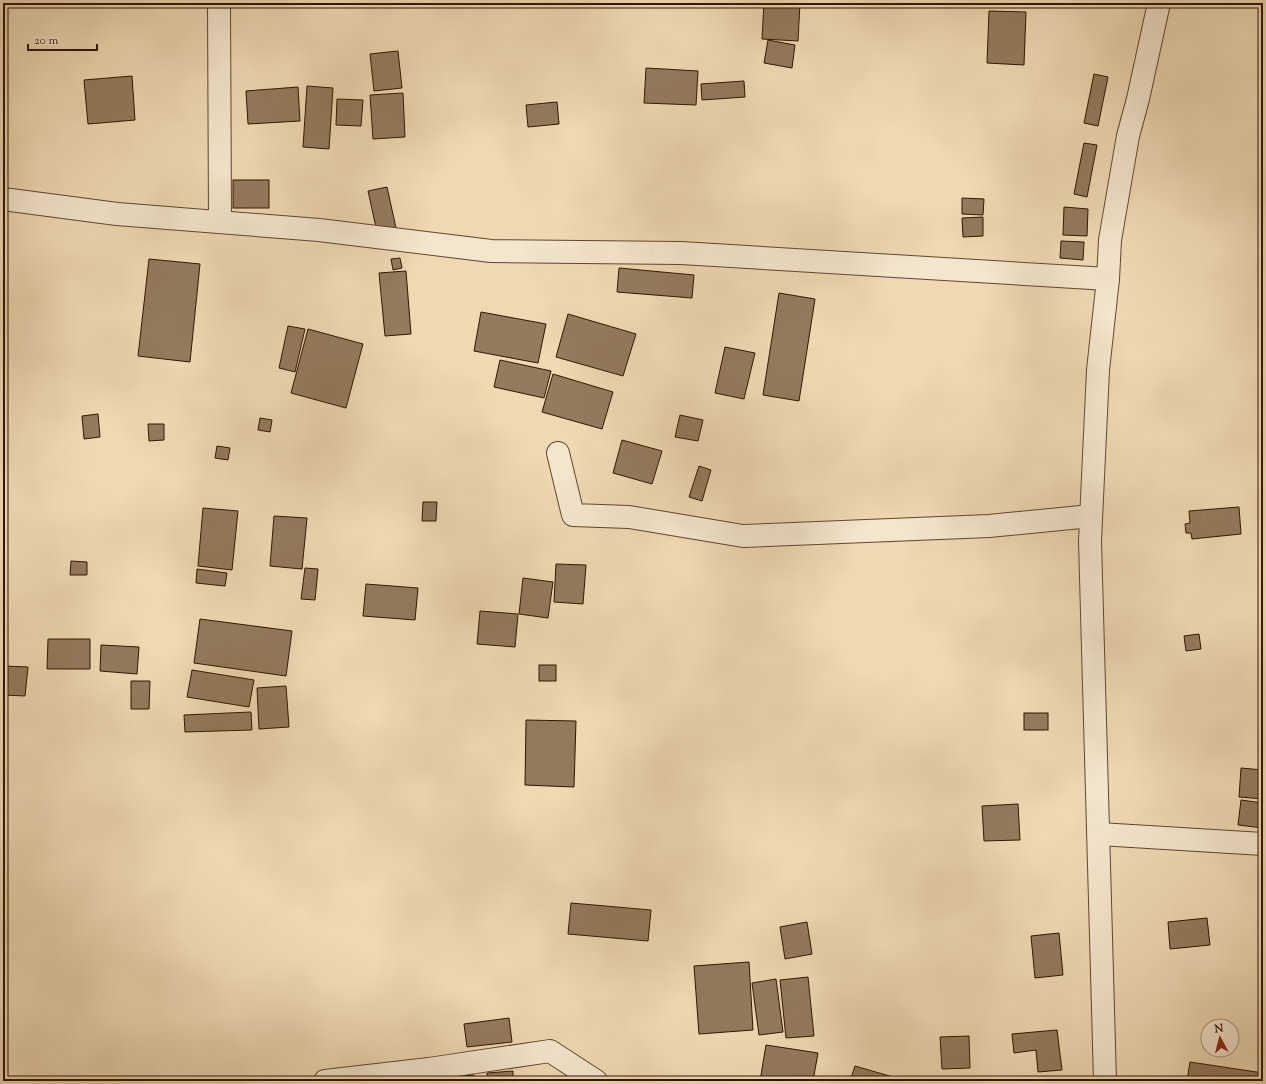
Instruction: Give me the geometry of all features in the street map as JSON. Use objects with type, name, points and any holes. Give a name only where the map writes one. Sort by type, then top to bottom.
[{"type":"street","points":[[219,3],[220,222]]},
{"type":"street","points":[[1105,1081],[1090,541],[1098,370],[1108,279],[1110,240],[1128,136],[1138,99],[1159,3]]},
{"type":"street","points":[[3,199],[117,214],[319,230],[491,250],[681,253],[1108,279]]},
{"type":"street","points":[[558,453],[573,515],[629,517],[743,536],[989,526],[1091,516]]},
{"type":"street","points":[[1099,834],[1263,844]]},
{"type":"street","points":[[325,1081],[429,1069],[550,1051],[596,1081]]},
{"type":"building","points":[[764,3],[800,3],[798,41],[762,39]]},
{"type":"building","points":[[3,6],[6,59],[3,59]]},
{"type":"building","points":[[989,11],[1026,12],[1024,65],[987,63]]},
{"type":"building","points":[[768,40],[795,45],[792,68],[764,63]]},
{"type":"building","points":[[398,51],[402,88],[374,91],[370,54]]},
{"type":"building","points":[[646,68],[698,71],[696,105],[644,103]]},
{"type":"building","points":[[1094,74],[1108,77],[1098,126],[1084,123]]},
{"type":"building","points":[[132,76],[135,120],[88,124],[84,80]]},
{"type":"building","points":[[744,81],[745,97],[702,100],[701,84]]},
{"type":"building","points":[[307,86],[333,88],[329,149],[303,147]]},
{"type":"building","points":[[298,87],[300,121],[248,124],[246,91]]},
{"type":"building","points":[[403,93],[405,137],[373,139],[370,95]]},
{"type":"building","points":[[337,99],[363,100],[361,126],[336,125]]},
{"type":"building","points":[[557,102],[559,124],[528,127],[526,105]]},
{"type":"building","points":[[1084,143],[1097,145],[1087,197],[1074,194]]},
{"type":"building","points":[[233,180],[269,180],[269,208],[233,208]]},
{"type":"building","points":[[387,187],[396,228],[377,232],[368,191]]},
{"type":"building","points":[[962,198],[984,199],[983,215],[962,214]]},
{"type":"building","points":[[1064,207],[1088,209],[1087,236],[1063,235]]},
{"type":"building","points":[[983,217],[983,236],[963,237],[962,218]]},
{"type":"building","points":[[1061,241],[1084,242],[1083,260],[1060,258]]},
{"type":"building","points":[[400,258],[402,268],[393,270],[391,259]]},
{"type":"building","points":[[149,259],[200,264],[190,362],[138,356]]},
{"type":"building","points":[[619,268],[694,275],[692,298],[617,292]]},
{"type":"building","points":[[406,271],[411,334],[385,336],[379,273]]},
{"type":"building","points":[[779,293],[815,299],[799,401],[763,395]]},
{"type":"building","points":[[481,312],[546,324],[538,363],[474,351]]},
{"type":"building","points":[[568,314],[636,334],[623,376],[556,357]]},
{"type":"building","points":[[288,326],[305,329],[295,372],[279,368]]},
{"type":"building","points":[[308,329],[363,344],[346,408],[291,393]]},
{"type":"building","points":[[725,347],[755,353],[744,399],[715,393]]},
{"type":"building","points":[[500,360],[551,371],[544,398],[494,387]]},
{"type":"building","points":[[553,374],[613,392],[602,429],[542,412]]},
{"type":"building","points":[[98,414],[100,437],[84,439],[82,416]]},
{"type":"building","points":[[680,415],[703,420],[698,441],[675,437]]},
{"type":"building","points":[[260,418],[272,420],[270,432],[258,430]]},
{"type":"building","points":[[148,424],[164,424],[164,440],[149,441]]},
{"type":"building","points":[[622,440],[662,451],[652,484],[613,473]]},
{"type":"building","points":[[217,446],[230,448],[228,460],[215,458]]},
{"type":"building","points":[[699,466],[711,470],[702,501],[689,497]]},
{"type":"building","points":[[423,502],[437,502],[436,521],[422,521]]},
{"type":"building","points":[[1239,507],[1241,534],[1192,539],[1191,533],[1186,533],[1185,524],[1190,523],[1189,511]]},
{"type":"building","points":[[203,508],[238,511],[232,570],[198,566]]},
{"type":"building","points":[[274,516],[307,518],[302,569],[270,566]]},
{"type":"building","points":[[71,561],[87,562],[87,575],[70,575]]},
{"type":"building","points":[[556,564],[586,565],[583,604],[554,602]]},
{"type":"building","points":[[305,568],[318,569],[315,600],[301,599]]},
{"type":"building","points":[[197,569],[227,573],[225,586],[196,583]]},
{"type":"building","points":[[523,578],[553,582],[548,618],[519,614]]},
{"type":"building","points":[[366,584],[418,588],[415,620],[363,616]]},
{"type":"building","points":[[480,611],[518,614],[515,647],[477,644]]},
{"type":"building","points":[[200,619],[292,631],[286,676],[194,663]]},
{"type":"building","points":[[1199,634],[1201,649],[1186,651],[1184,636]]},
{"type":"building","points":[[48,639],[90,639],[90,669],[47,669]]},
{"type":"building","points":[[101,645],[139,647],[137,674],[100,671]]},
{"type":"building","points":[[539,665],[556,665],[556,681],[539,681]]},
{"type":"building","points":[[3,666],[28,667],[25,696],[3,695]]},
{"type":"building","points":[[192,670],[254,680],[249,707],[187,697]]},
{"type":"building","points":[[131,681],[150,681],[149,709],[131,709]]},
{"type":"building","points":[[286,686],[289,727],[259,729],[257,688]]},
{"type":"building","points":[[251,712],[252,730],[185,732],[184,715]]},
{"type":"building","points":[[1024,713],[1048,713],[1048,730],[1024,730]]},
{"type":"building","points":[[526,720],[576,721],[574,787],[525,785]]},
{"type":"building","points":[[1241,768],[1263,770],[1263,799],[1239,797]]},
{"type":"building","points":[[1241,800],[1263,803],[1263,828],[1238,825]]},
{"type":"building","points":[[1018,804],[1020,840],[984,841],[982,806]]},
{"type":"building","points":[[571,903],[651,910],[648,941],[568,934]]},
{"type":"building","points":[[1207,918],[1210,945],[1170,949],[1168,922]]},
{"type":"building","points":[[807,922],[812,954],[785,959],[780,927]]},
{"type":"building","points":[[1059,933],[1063,975],[1035,978],[1031,936]]},
{"type":"building","points":[[749,962],[753,1030],[699,1034],[694,966]]},
{"type":"building","points":[[808,977],[814,1036],[786,1038],[780,980]]},
{"type":"building","points":[[776,979],[783,1032],[759,1035],[752,983]]},
{"type":"building","points":[[509,1018],[512,1042],[467,1047],[464,1024]]},
{"type":"building","points":[[1057,1030],[1062,1070],[1038,1072],[1036,1050],[1014,1053],[1012,1034]]},
{"type":"building","points":[[969,1036],[970,1068],[942,1069],[940,1037]]},
{"type":"building","points":[[766,1045],[818,1053],[813,1081],[760,1081]]},
{"type":"building","points":[[1190,1062],[1263,1073],[1263,1081],[1187,1081]]},
{"type":"building","points":[[855,1066],[907,1081],[850,1081]]},
{"type":"building","points":[[513,1071],[513,1081],[488,1081],[487,1073]]},
{"type":"building","points":[[474,1075],[475,1081],[448,1081],[448,1077]]}]
